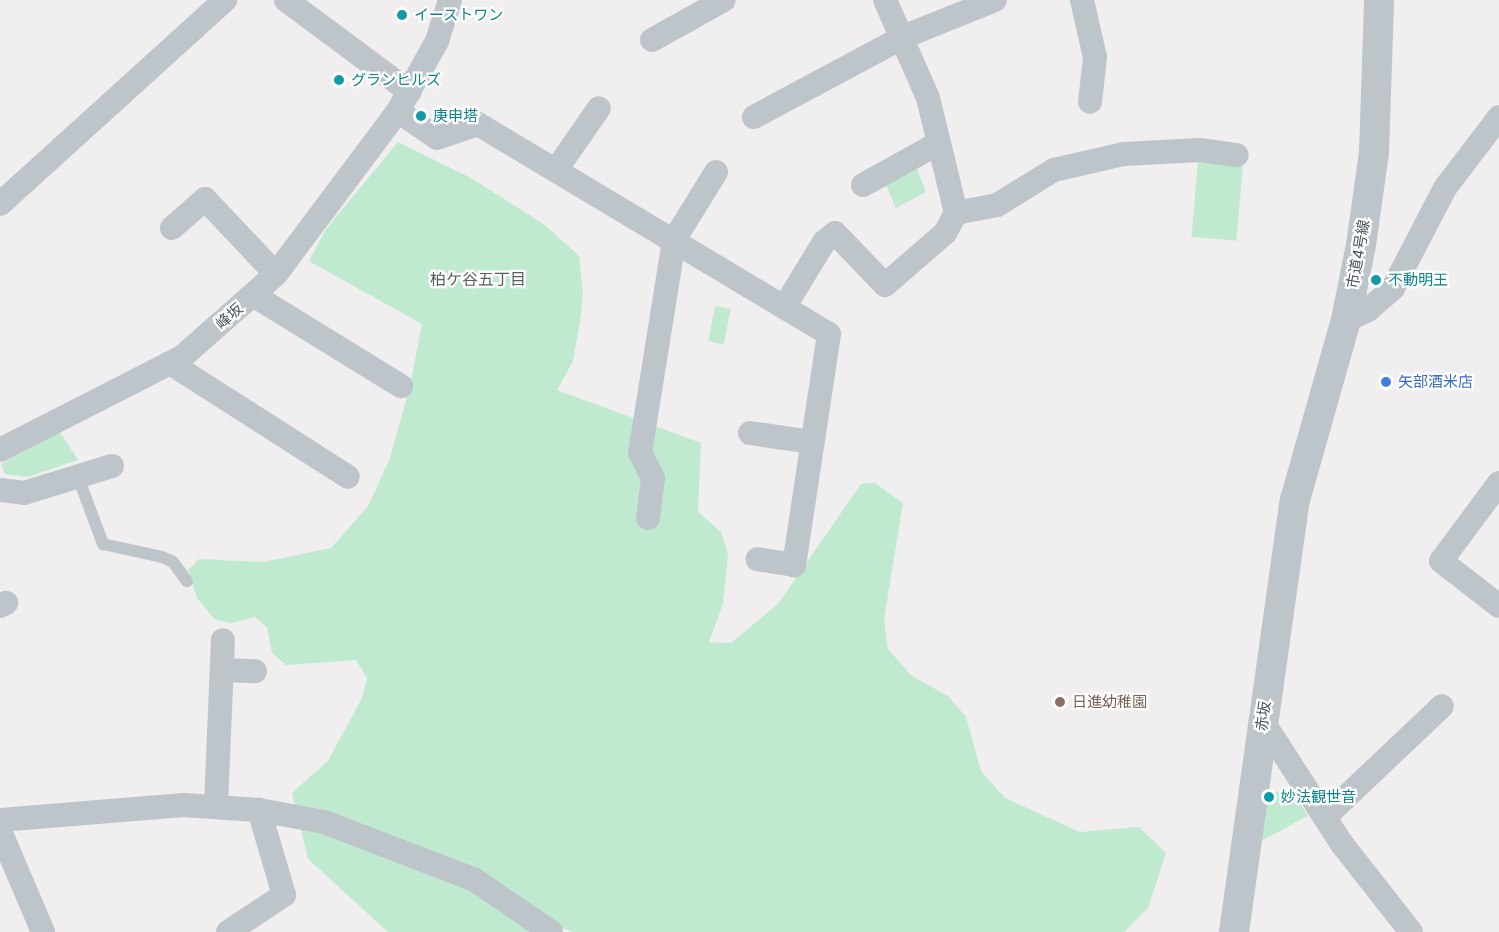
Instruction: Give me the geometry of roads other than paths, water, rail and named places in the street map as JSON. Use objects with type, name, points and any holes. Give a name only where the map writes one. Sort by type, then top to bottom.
[{"type":"street","points":[[0,204],[225,0]]},
{"type":"street","points":[[286,0],[404,101],[437,138],[478,124],[829,334],[794,565],[757,559]]},
{"type":"street","name":"峰坂","points":[[0,450],[170,363],[253,295],[276,273],[404,101],[437,40],[450,0]]},
{"type":"street","points":[[652,40],[724,0]]},
{"type":"street","points":[[785,306],[824,242],[835,233],[885,285],[945,233],[956,213],[937,144],[928,98],[885,0]]},
{"type":"street","points":[[754,117],[903,37],[995,0]]},
{"type":"street","points":[[1082,0],[1095,57],[1090,102]]},
{"type":"street","name":"市道4号線","points":[[1295,500],[1346,320],[1374,153],[1379,0]]},
{"type":"street","points":[[556,170],[599,108]]},
{"type":"street","points":[[1346,320],[1368,310],[1392,288],[1445,188],[1499,117]]},
{"type":"street","points":[[863,185],[937,144]]},
{"type":"street","points":[[956,213],[997,205],[1054,170],[1075,164],[1124,154],[1171,151],[1237,154]]},
{"type":"street","points":[[648,518],[653,478],[640,453],[674,240],[716,172]]},
{"type":"street","points":[[172,228],[205,199],[276,273]]},
{"type":"street","points":[[253,295],[401,386]]},
{"type":"street","points":[[170,363],[348,477]]},
{"type":"street","points":[[750,433],[812,442]]},
{"type":"street","points":[[0,490],[24,493],[112,466]]},
{"type":"street","points":[[1499,483],[1441,561],[1499,606]]},
{"type":"street","name":"赤坂","points":[[1234,932],[1262,720],[1295,500]]},
{"type":"street","points":[[216,806],[224,639]]},
{"type":"street","points":[[222,670],[255,671]]},
{"type":"street","points":[[1325,817],[1442,706]]},
{"type":"street","points":[[1262,720],[1325,817],[1411,932]]},
{"type":"street","points":[[0,820],[134,806],[216,806],[259,810],[324,822],[475,880],[551,932]]},
{"type":"street","points":[[228,932],[284,896],[259,810]]},
{"type":"street","points":[[0,831],[44,932]]},
{"type":"lane","points":[[78,477],[103,544],[162,557],[173,562],[187,581]]},
{"type":"place","name":"イーストワン","points":[[402,15]]},
{"type":"place","name":"グランヒルズ","points":[[339,80]]},
{"type":"place","name":"庚申塔","points":[[421,116]]},
{"type":"place","name":"不動明王","points":[[1376,280]]},
{"type":"place","name":"矢部酒米店","points":[[1386,382]]},
{"type":"place","name":"日進幼稚園","points":[[1060,702]]},
{"type":"place","name":"妙法観世音","points":[[1269,797]]},
{"type":"district","name":"柏ケ谷五丁目","points":[[478,279]]}]
